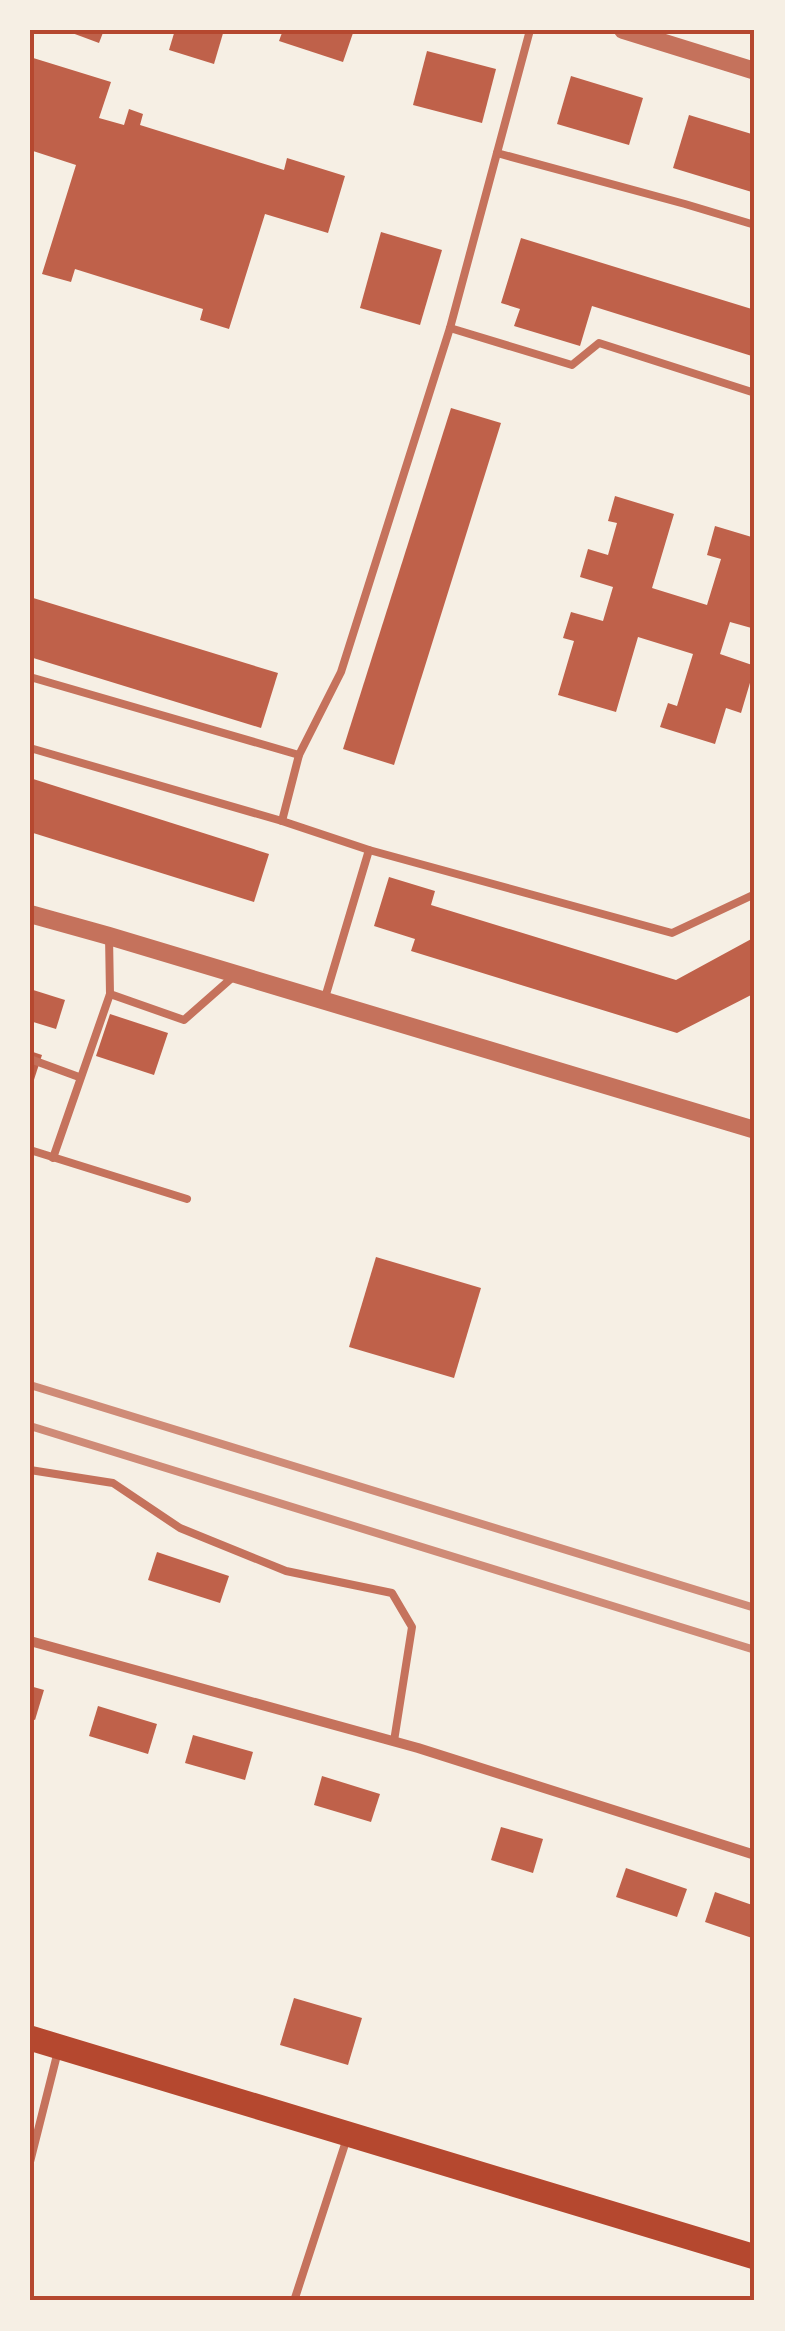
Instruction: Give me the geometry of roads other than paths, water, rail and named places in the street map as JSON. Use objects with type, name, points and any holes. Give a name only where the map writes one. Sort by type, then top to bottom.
[{"type":"main road","points":[[30,2038],[755,2258]]},
{"type":"street","points":[[623,30],[755,72]]},
{"type":"street","points":[[30,914],[755,1130]]},
{"type":"street","points":[[30,1641],[394,1741],[755,1854]]},
{"type":"lane","points":[[282,821],[299,755],[340,672],[450,328],[530,30]]},
{"type":"lane","points":[[498,153],[755,225]]},
{"type":"lane","points":[[450,328],[572,365],[599,343],[755,393]]},
{"type":"lane","points":[[30,677],[299,755]]},
{"type":"lane","points":[[30,748],[369,850],[672,933],[755,894]]},
{"type":"lane","points":[[324,1001],[369,850]]},
{"type":"lane","points":[[53,1158],[110,994],[109,936]]},
{"type":"lane","points":[[110,994],[184,1020],[236,974]]},
{"type":"lane","points":[[30,1059],[80,1077]]},
{"type":"lane","points":[[30,1150],[188,1199]]},
{"type":"lane","points":[[30,1470],[113,1483],[180,1528],[286,1571],[392,1593],[412,1627],[394,1741]]},
{"type":"lane","points":[[30,2162],[60,2047]]},
{"type":"lane","points":[[294,2301],[349,2133]]},
{"type":"railway","points":[[30,1385],[755,1608]]},
{"type":"railway","points":[[30,1426],[755,1650]]}]
